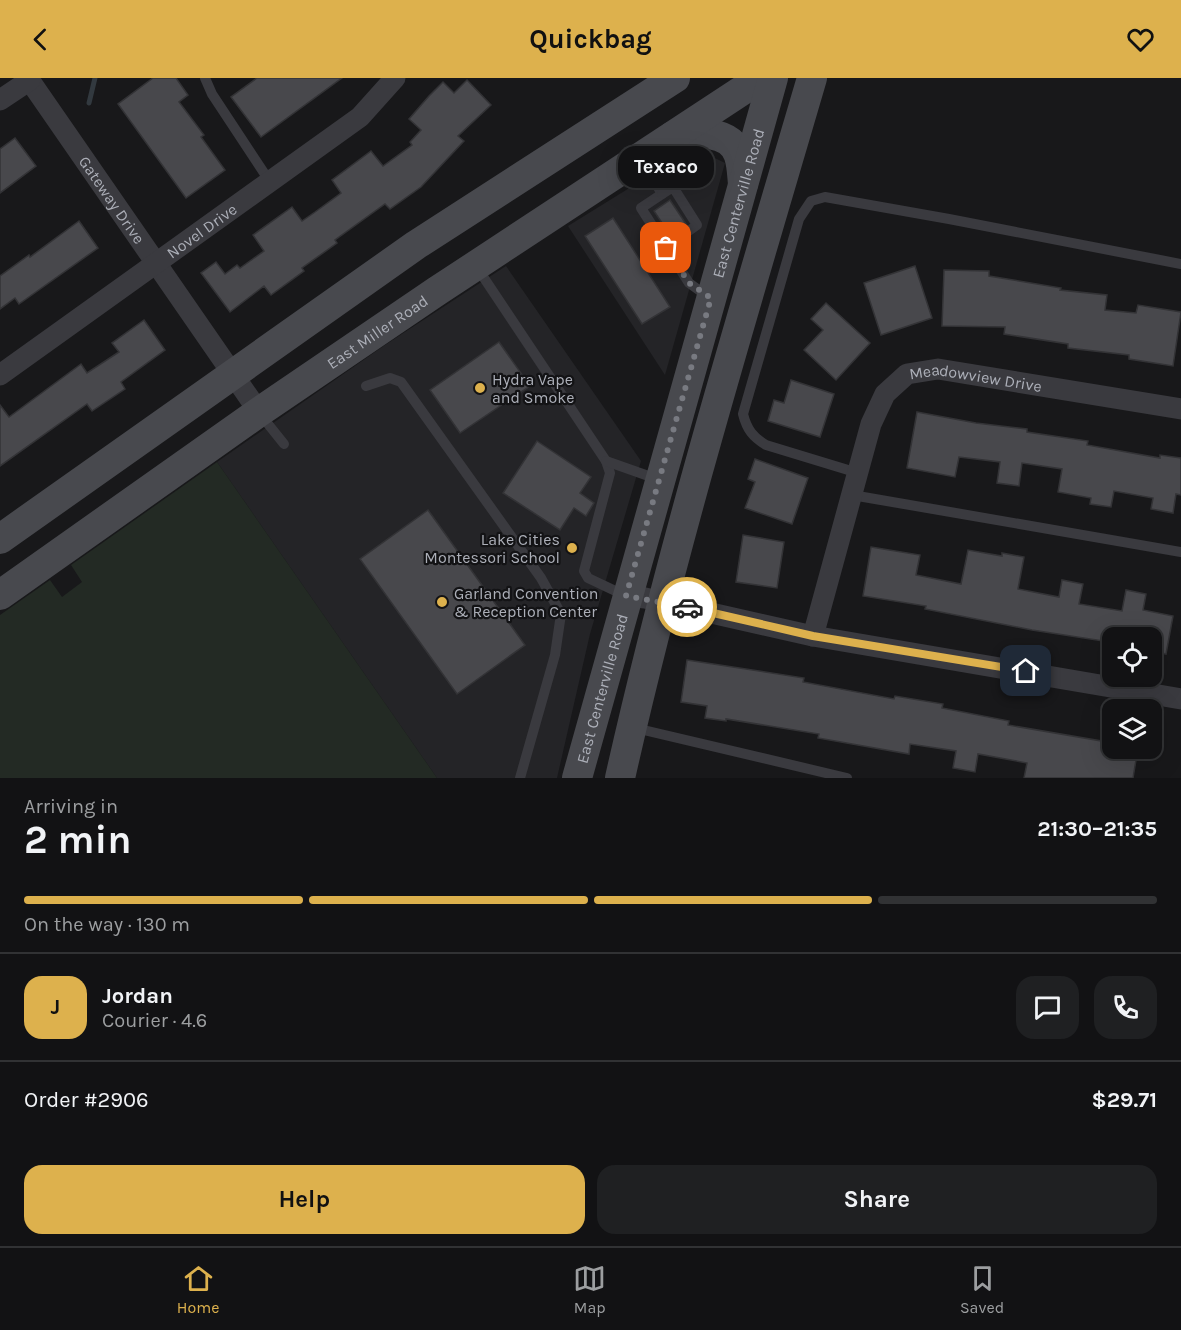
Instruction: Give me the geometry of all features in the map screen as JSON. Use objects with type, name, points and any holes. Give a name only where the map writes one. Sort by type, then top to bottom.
[{"type":"main road","points":[[0,538],[416,245],[675,78]]},
{"type":"main road","name":"East Miller Road","points":[[0,595],[259,412],[761,78]]},
{"type":"main road","name":"East Centerville Road","points":[[577,778],[626,596],[773,78]]},
{"type":"main road","points":[[620,778],[663,602],[812,78]]},
{"type":"main road","points":[[673,136],[700,132],[715,135],[731,143],[739,154],[743,186]]},
{"type":"main road","points":[[711,298],[745,308]]},
{"type":"street","name":"Novel Drive","points":[[0,375],[360,117],[395,78]]},
{"type":"street","name":"Gateway Drive","points":[[29,79],[259,412]]},
{"type":"street","points":[[0,100],[29,79]]},
{"type":"street","name":"Meadowview Drive","points":[[813,636],[871,424],[885,394],[907,374],[938,369],[1181,409]]},
{"type":"street","points":[[626,596],[663,602],[813,636],[1181,699]]},
{"type":"lane","points":[[205,78],[212,93],[270,182]]},
{"type":"lane","points":[[640,158],[662,194]]},
{"type":"lane","points":[[666,248],[698,225],[673,187],[641,208],[666,248],[689,283],[711,298]]},
{"type":"lane","points":[[858,473],[766,445],[746,428],[743,414],[799,219],[812,201],[825,197],[1181,264]]},
{"type":"lane","points":[[476,266],[606,461],[610,473],[584,571],[588,578],[626,596]]},
{"type":"lane","points":[[366,386],[390,378],[400,382],[541,578],[561,614],[555,655],[520,778]]},
{"type":"lane","points":[[259,412],[284,444]]},
{"type":"lane","points":[[606,461],[660,480]]},
{"type":"lane","points":[[852,495],[1181,552]]},
{"type":"lane","points":[[632,727],[847,778]]},
{"type":"shaded area","points":[[694,148],[725,163],[665,375],[568,226]]},
{"type":"shaded area","points":[[506,266],[641,461],[590,634],[557,778],[437,778],[217,462],[385,345]]},
{"type":"shaded area","points":[[217,462],[437,778],[0,778],[0,615],[50,580],[62,597],[82,582],[71,565]]},
{"type":"building","points":[[153,78],[176,78],[188,95],[179,102],[204,135],[201,137],[225,170],[186,198],[118,104]]},
{"type":"building","points":[[257,78],[342,78],[261,137],[231,97]]},
{"type":"building","points":[[467,80],[491,105],[458,136],[464,141],[421,187],[390,209],[385,204],[335,240],[337,243],[302,268],[304,271],[271,295],[264,286],[230,312],[201,273],[216,262],[225,274],[237,265],[240,268],[264,251],[253,235],[292,207],[302,221],[315,212],[341,193],[332,180],[371,151],[383,166],[412,145],[410,142],[421,130],[409,119],[443,82],[454,93]]},
{"type":"building","points":[[15,138],[36,166],[0,193],[0,149]]},
{"type":"building","points":[[670,200],[686,224],[670,235],[654,211]]},
{"type":"building","points":[[613,218],[670,307],[642,324],[585,236]]},
{"type":"building","points":[[79,221],[98,248],[19,304],[15,298],[0,309],[0,276]]},
{"type":"building","points":[[915,266],[932,318],[881,335],[864,283]]},
{"type":"building","points":[[944,270],[989,271],[989,276],[1061,288],[1060,290],[1107,295],[1105,310],[1136,313],[1138,305],[1181,312],[1173,366],[1129,359],[1129,355],[1068,348],[1068,344],[1004,334],[1005,327],[942,326]]},
{"type":"building","points":[[826,303],[870,343],[836,380],[804,350],[823,330],[811,319]]},
{"type":"building","points":[[144,320],[165,350],[121,382],[125,389],[92,411],[87,404],[0,466],[0,405],[9,417],[81,364],[87,373],[119,352],[112,343]]},
{"type":"building","name":"Hydra Vape and Smoke","points":[[499,342],[530,386],[460,433],[430,390]]},
{"type":"building","points":[[791,380],[834,394],[820,437],[768,421],[774,400],[784,403]]},
{"type":"building","points":[[917,412],[976,423],[1027,429],[1027,432],[1088,441],[1087,445],[1160,458],[1160,455],[1181,458],[1181,495],[1176,494],[1173,513],[1151,509],[1153,498],[1114,491],[1111,507],[1090,504],[1091,498],[1058,492],[1062,469],[1022,463],[1019,486],[997,483],[1000,462],[959,457],[955,477],[907,468]]},
{"type":"building","points":[[537,441],[591,477],[580,493],[594,503],[586,516],[574,508],[560,530],[503,493]]},
{"type":"building","points":[[755,459],[808,478],[792,524],[745,508],[755,482],[748,479]]},
{"type":"building","name":"Garland Convention & Reception Center","points":[[428,510],[525,645],[457,694],[360,559]]},
{"type":"building","points":[[743,535],[784,542],[777,588],[736,582]]},
{"type":"building","points":[[871,547],[920,555],[916,575],[961,584],[968,550],[1024,557],[1018,589],[1059,597],[1062,580],[1083,584],[1079,604],[1122,611],[1126,590],[1146,594],[1143,610],[1173,616],[1166,654],[1162,653],[1162,627],[1102,627],[1102,641],[1032,630],[925,609],[926,606],[863,596]]},
{"type":"building","points":[[687,660],[804,678],[803,682],[894,699],[895,696],[943,704],[942,708],[1009,721],[1008,725],[1102,741],[1102,759],[1136,759],[1133,778],[1024,778],[1027,763],[978,754],[975,772],[953,768],[956,751],[910,744],[909,754],[818,738],[819,734],[726,719],[726,721],[705,718],[707,706],[681,702]]},
{"type":"waterway","points":[[89,103],[95,78]]},
{"type":"way so far","points":[[666,248],[689,283],[711,298],[684,400],[626,596],[687,607]]},
{"type":"place","name":"Texaco","points":[[666,248]]},
{"type":"place","name":"Hydra Vape and Smoke","points":[[480,388]]},
{"type":"place","name":"Lake Cities Montessori School","points":[[572,548]]},
{"type":"place","name":"Garland Convention & Reception Center","points":[[442,602]]},
{"type":"route","points":[[687,607],[813,636],[1026,671]]}]
